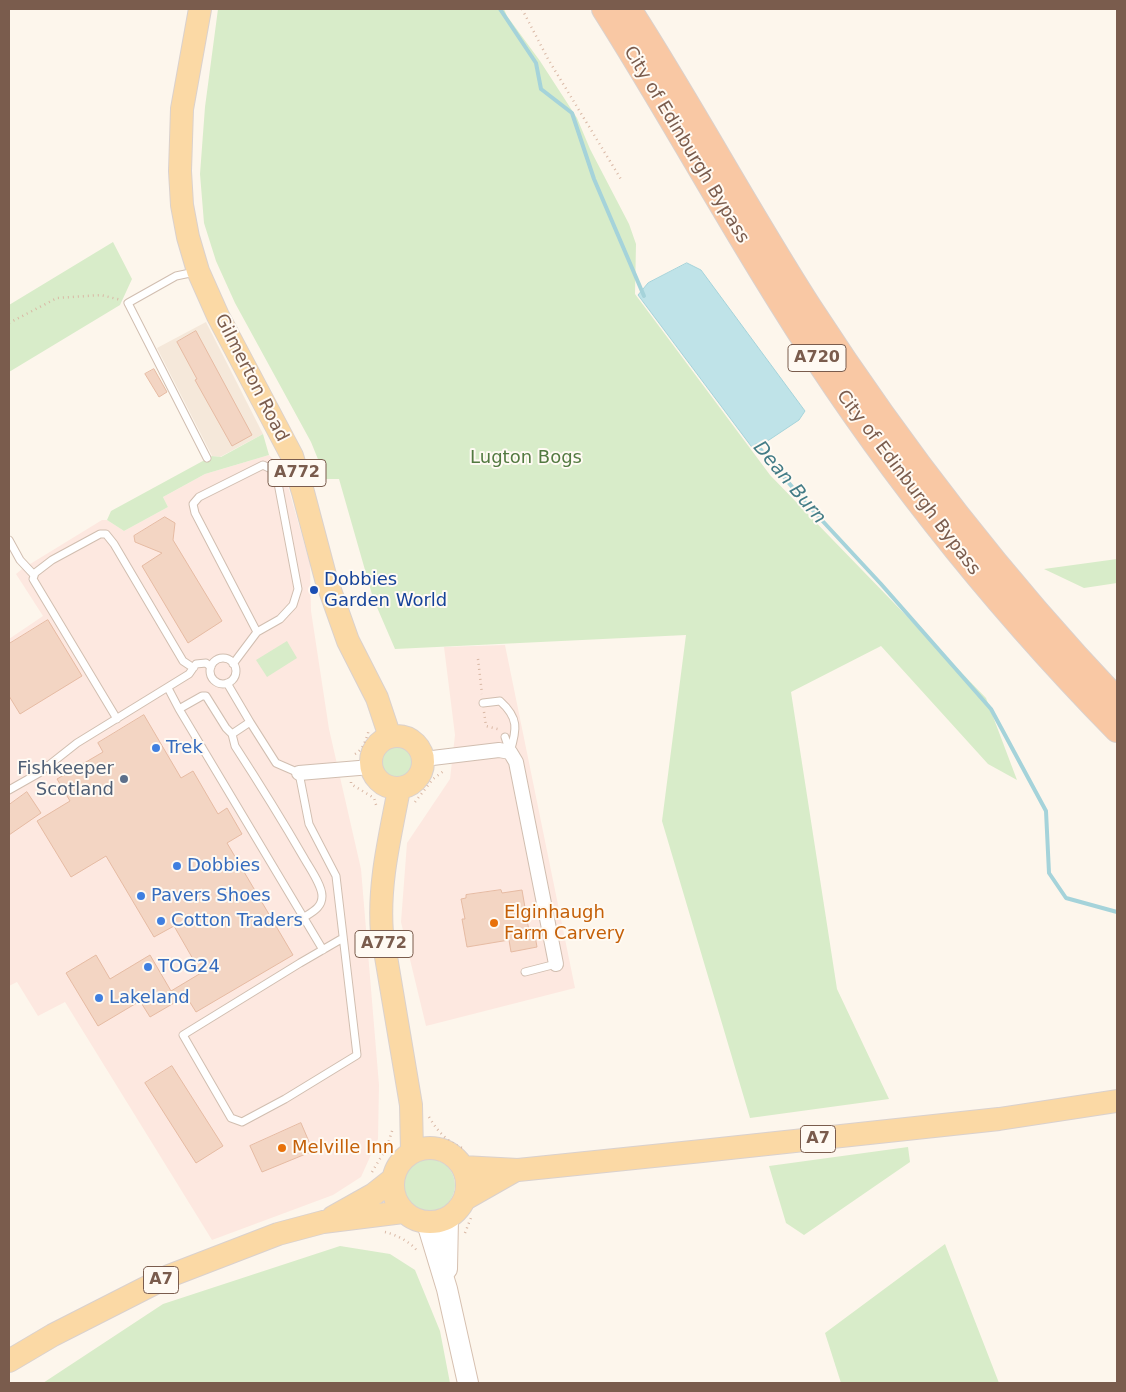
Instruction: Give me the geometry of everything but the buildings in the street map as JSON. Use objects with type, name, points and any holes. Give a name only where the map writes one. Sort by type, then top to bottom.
[{"type":"highway","name":"City of Edinburgh Bypass","points":[[604,9],[648,78],[781,303],[885,458],[982,582],[1031,639],[1117,730]]},
{"type":"highway","name":"City of Edinburgh Bypass","points":[[629,9],[663,61],[804,298],[893,431],[992,561],[1117,700]]},
{"type":"main road","name":"Gilmerton Road","points":[[200,9],[182,109],[180,171],[182,205],[188,237],[198,271],[223,324],[292,456],[326,579],[348,641],[396,731]]},
{"type":"main road","points":[[396,731],[399,736],[408,738],[416,743],[421,750],[434,758],[424,767],[415,782],[408,787],[399,789],[384,786],[371,767],[373,752],[383,740],[396,731]]},
{"type":"main road","name":"A772","points":[[399,789],[382,884],[380,910],[382,934],[420,1110],[422,1150]]},
{"type":"main road","name":"A7","points":[[466,1159],[518,1170],[999,1119],[1117,1101]]},
{"type":"main road","points":[[422,1150],[450,1154],[466,1159],[469,1205],[438,1220],[414,1219],[403,1212],[397,1205],[391,1188],[399,1163],[422,1150]]},
{"type":"main road","name":"A7","points":[[469,1205],[518,1170]]},
{"type":"main road","name":"A7","points":[[323,1222],[374,1194],[393,1179]]},
{"type":"main road","name":"A7","points":[[9,1361],[53,1335],[169,1276],[278,1234],[323,1222],[403,1212]]},
{"type":"main road","points":[[438,1220],[447,1288],[468,1383]]},
{"type":"street","points":[[434,758],[499,750],[510,752],[516,762],[556,964]]},
{"type":"street","points":[[300,773],[371,767]]},
{"type":"lane","points":[[198,271],[176,276],[128,303],[207,458]]},
{"type":"lane","points":[[233,664],[257,632],[280,618],[294,605],[298,588],[278,483],[273,470],[263,465],[200,497],[193,504],[195,513],[257,632]]},
{"type":"lane","points":[[34,575],[52,560],[100,534],[106,534],[183,661],[192,668],[194,667]]},
{"type":"lane","points":[[9,540],[20,560],[34,575],[33,579],[117,719]]},
{"type":"lane","points":[[219,659],[227,659],[233,664],[235,675],[227,683],[223,684],[216,681],[211,675],[213,663],[219,659]]},
{"type":"lane","points":[[9,790],[39,774],[77,743],[168,688],[189,674],[194,667],[206,663],[211,667]]},
{"type":"lane","points":[[227,683],[276,763],[300,773],[309,824],[336,876],[357,1055],[285,1099],[242,1122],[230,1118],[183,1035],[343,938]]},
{"type":"lane","points":[[168,688],[323,950]]},
{"type":"lane","points":[[179,709],[202,696],[206,696],[226,728],[232,734],[235,746],[295,842],[314,875],[322,894],[321,903],[317,909],[303,918]]},
{"type":"lane","points":[[483,702],[500,701],[510,710],[515,722],[515,734],[510,752]]},
{"type":"lane","points":[[232,734],[250,722]]},
{"type":"lane","points":[[505,737],[510,752]]},
{"type":"lane","points":[[525,972],[556,964]]},
{"type":"path","points":[[522,9],[548,59],[622,181]]},
{"type":"path","points":[[9,322],[57,298],[101,295],[128,303]]},
{"type":"path","points":[[396,731],[437,750],[443,750],[434,758],[446,769],[433,779],[411,809]]},
{"type":"path","points":[[420,1110],[442,1136],[454,1145],[466,1159]]},
{"type":"path","points":[[464,1238],[469,1205]]},
{"type":"shaded area","points":[[206,322],[263,434],[220,457],[212,456],[157,348]]},
{"type":"shaded area","points":[[269,455],[283,469],[310,564],[311,611],[329,729],[361,869],[379,1085],[378,1139],[361,1177],[333,1195],[212,1240],[65,1002],[38,1016],[17,982],[9,986],[9,639],[43,616],[16,574],[22,569],[102,520],[107,520],[124,531],[168,507],[163,497],[205,474]]},
{"type":"shaded area","points":[[505,645],[575,988],[426,1026],[401,922],[407,843],[450,779],[455,735],[444,647]]},
{"type":"green space","name":"Lugton Bogs","points":[[218,9],[504,9],[577,118],[590,149],[629,224],[636,244],[635,294],[770,475],[986,698],[1017,780],[988,764],[881,646],[791,692],[837,989],[889,1099],[750,1118],[662,821],[686,635],[395,649],[373,598],[339,479],[326,479],[311,442],[235,303],[216,261],[204,223],[200,174],[205,107]]},
{"type":"green space","points":[[113,242],[132,279],[120,305],[9,372],[9,305]]},
{"type":"green space","points":[[263,434],[269,455],[205,474],[163,497],[168,507],[124,531],[107,520],[111,511],[212,456],[221,457]]},
{"type":"green space","points":[[1117,559],[1117,583],[1084,588],[1044,569]]},
{"type":"green space","points":[[287,641],[297,658],[267,677],[256,660]]},
{"type":"green space","points":[[397,745],[404,746],[410,750],[414,756],[414,770],[410,776],[404,780],[397,781],[390,780],[384,776],[380,770],[379,763],[380,756],[384,750],[390,746]]},
{"type":"green space","points":[[908,1147],[910,1162],[804,1235],[786,1223],[769,1166]]},
{"type":"green space","points":[[424,1159],[434,1159],[448,1166],[455,1180],[455,1190],[448,1204],[434,1211],[424,1211],[414,1207],[407,1200],[403,1190],[403,1180],[407,1170],[414,1163]]},
{"type":"green space","points":[[945,1244],[999,1383],[841,1383],[825,1333]]},
{"type":"green space","points":[[340,1246],[390,1254],[415,1270],[440,1331],[450,1383],[43,1383],[163,1304]]},
{"type":"water","points":[[687,263],[701,270],[805,411],[799,420],[754,450],[638,295],[648,283]]},
{"type":"waterway","name":"Dean Burn","points":[[500,9],[536,63],[541,89],[572,113],[594,179],[644,296]]},
{"type":"waterway","name":"Dean Burn","points":[[757,445],[804,501],[881,584],[991,709],[1046,811],[1049,873],[1066,898],[1117,912]]},
{"type":"place","name":"Dobbies Garden World","points":[[314,590]]},
{"type":"place","name":"Trek","points":[[156,748]]},
{"type":"place","name":"Fishkeeper Scotland","points":[[124,779]]},
{"type":"place","name":"Dobbies","points":[[177,866]]},
{"type":"place","name":"Pavers Shoes","points":[[141,896]]},
{"type":"place","name":"Cotton Traders","points":[[161,921]]},
{"type":"place","name":"Elginhaugh Farm Carvery","points":[[494,923]]},
{"type":"place","name":"TOG24","points":[[148,967]]},
{"type":"place","name":"Lakeland","points":[[99,998]]},
{"type":"place","name":"Melville Inn","points":[[282,1148]]}]
